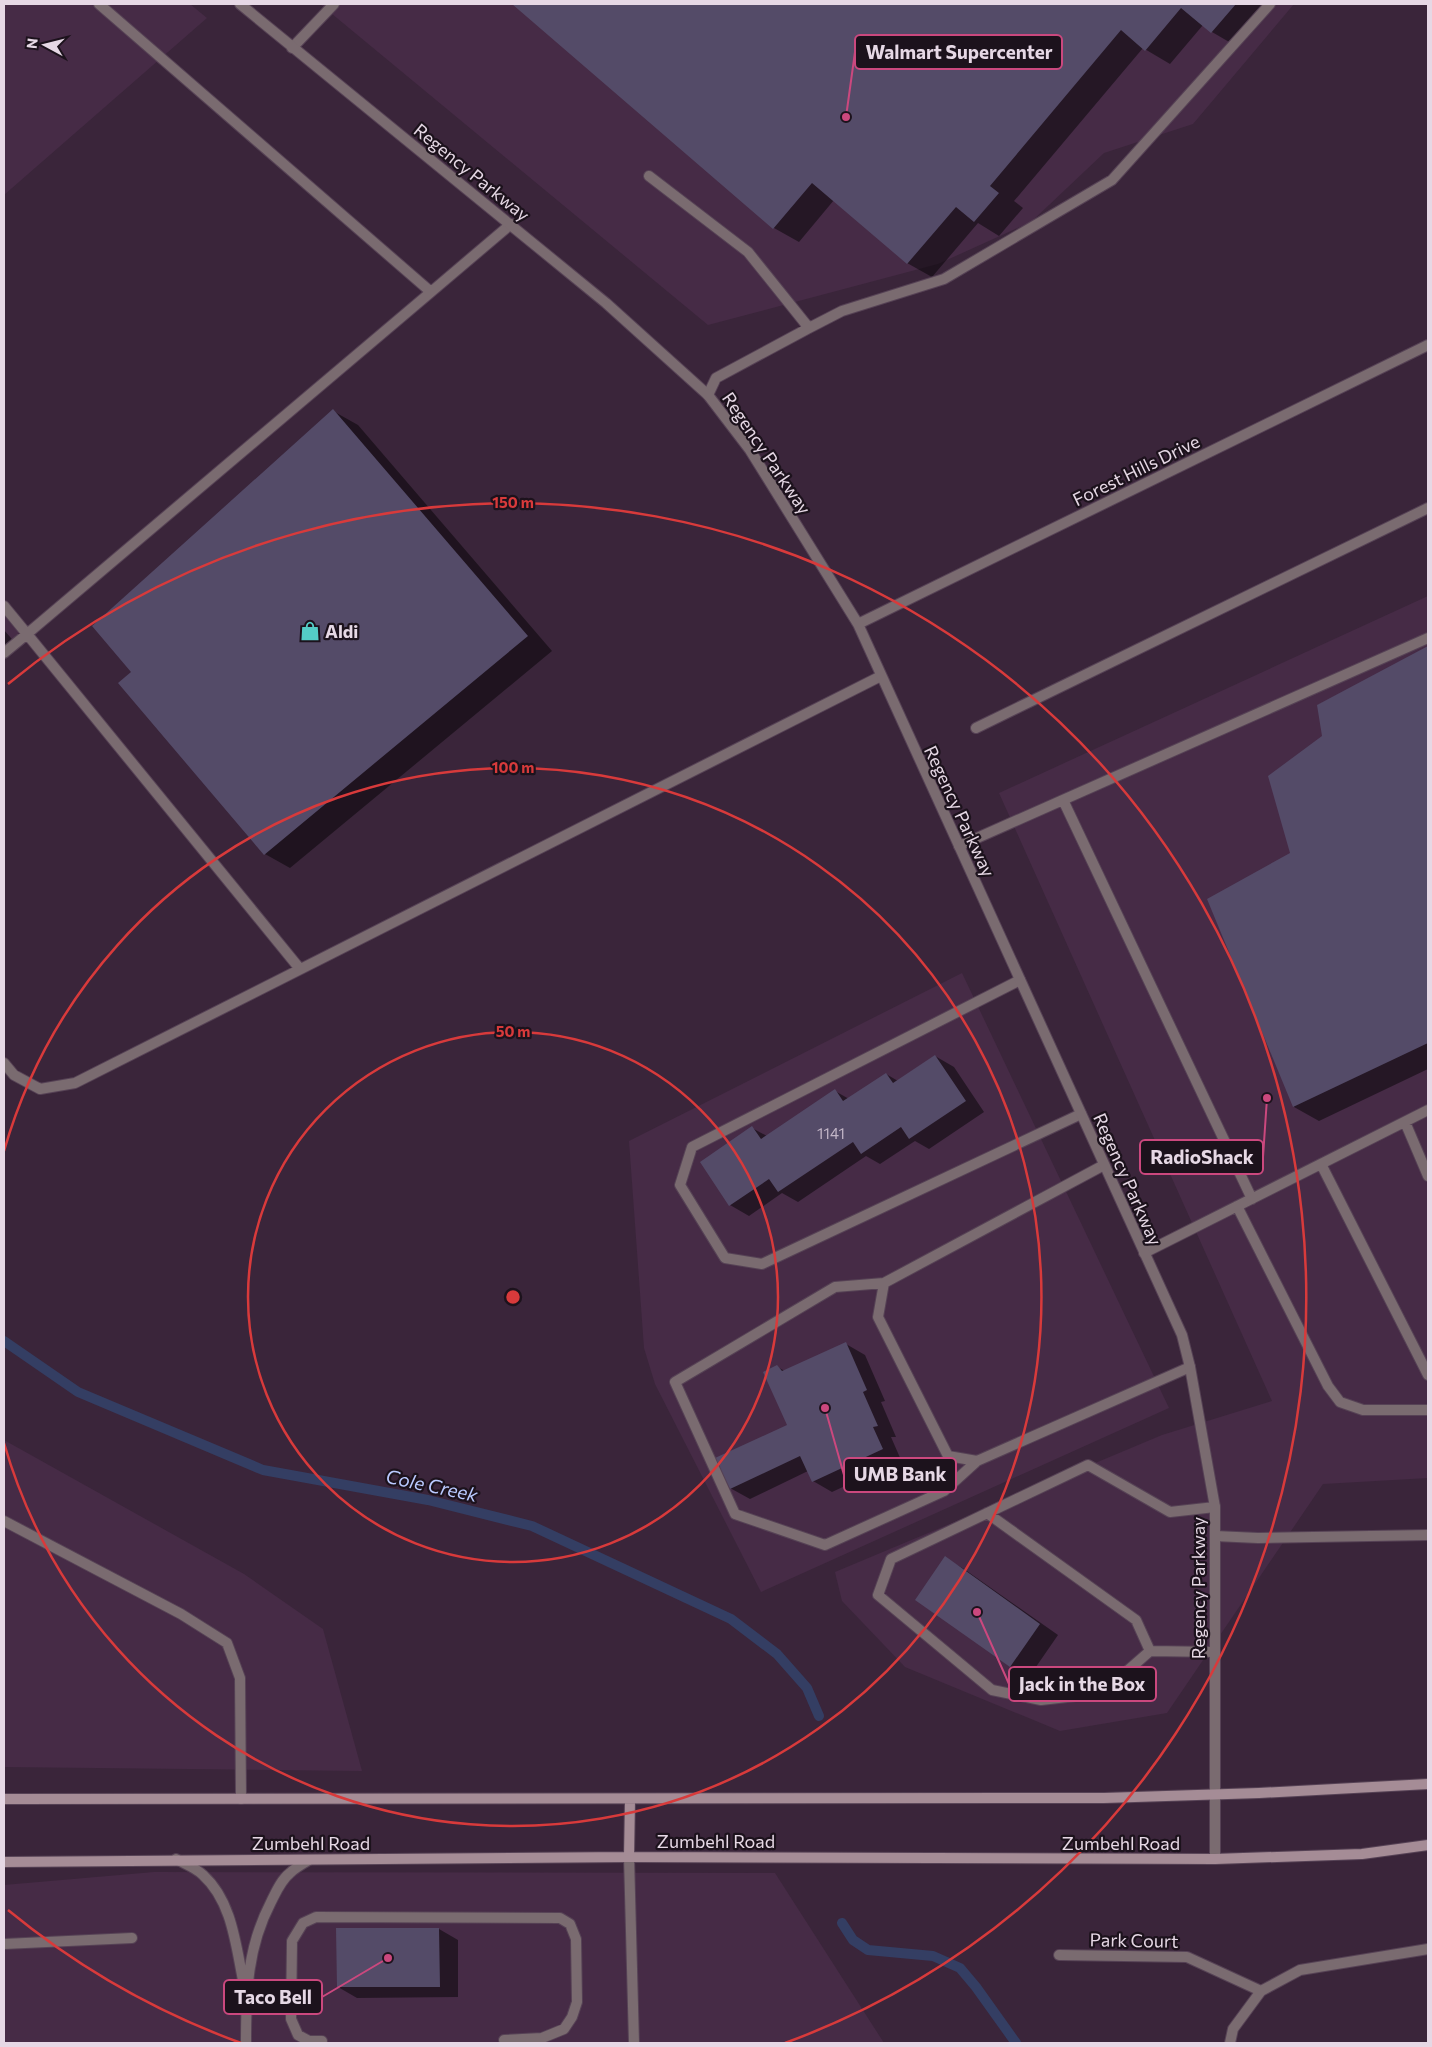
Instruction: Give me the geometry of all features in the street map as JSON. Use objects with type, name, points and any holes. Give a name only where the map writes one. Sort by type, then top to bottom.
[{"type":"main road","points":[[4,1799],[630,1800],[1104,1798],[1214,1795],[1428,1784]]},
{"type":"main road","points":[[629,1857],[630,1800]]},
{"type":"main road","name":"Zumbehl Road","points":[[4,1862],[176,1859],[308,1860],[629,1857],[1214,1859],[1362,1854],[1428,1845]]},
{"type":"street","points":[[99,4],[431,292]]},
{"type":"street","name":"Regency Parkway","points":[[240,4],[606,303],[708,395],[750,450],[858,624],[1182,1335],[1190,1367],[1215,1506],[1214,1859]]},
{"type":"street","points":[[292,48],[334,4]]},
{"type":"street","points":[[708,395],[716,378],[809,328],[842,311],[944,279],[1112,180],[1270,4]]},
{"type":"street","points":[[649,176],[748,252],[809,328]]},
{"type":"street","points":[[4,653],[511,224]]},
{"type":"street","name":"Forest Hills Drive","points":[[858,624],[1428,345]]},
{"type":"street","points":[[976,728],[1428,508]]},
{"type":"street","points":[[4,606],[300,969]]},
{"type":"street","points":[[959,846],[1428,638]]},
{"type":"street","points":[[4,1063],[14,1074],[40,1089],[75,1083],[881,676]]},
{"type":"street","points":[[1063,800],[1252,1199]]},
{"type":"street","points":[[1020,980],[692,1147],[680,1185],[725,1258],[762,1264],[1081,1114]]},
{"type":"street","points":[[1144,1253],[1428,1110]]},
{"type":"street","points":[[1405,1122],[1428,1176]]},
{"type":"street","points":[[1321,1164],[1428,1375]]},
{"type":"street","points":[[1104,1165],[884,1283],[835,1287],[675,1382],[735,1514],[825,1545],[944,1491],[977,1461],[1190,1367]]},
{"type":"street","points":[[1237,1206],[1328,1386],[1340,1402],[1363,1410],[1428,1410]]},
{"type":"street","points":[[884,1283],[878,1317],[948,1456],[977,1461]]},
{"type":"street","points":[[1214,1652],[1150,1651],[1102,1693],[1041,1700],[992,1690],[878,1594],[892,1559],[1088,1464],[1170,1512],[1215,1506]]},
{"type":"street","points":[[987,1513],[1136,1620],[1150,1651]]},
{"type":"street","points":[[4,1521],[181,1614],[227,1643],[240,1678],[241,1798]]},
{"type":"street","points":[[1215,1536],[1258,1538],[1428,1535]]},
{"type":"street","points":[[629,1857],[634,2043]]},
{"type":"street","points":[[176,1859],[203,1874],[229,1914],[246,1993]]},
{"type":"street","points":[[246,2043],[246,1993],[251,1955],[262,1920],[276,1890],[288,1874],[308,1860]]},
{"type":"street","points":[[322,2041],[309,2041],[298,2036],[291,2019],[292,1941],[303,1923],[316,1917],[560,1918],[570,1924],[576,1939],[577,2002],[572,2017],[564,2029],[542,2038],[504,2040]]},
{"type":"street","points":[[4,1944],[132,1938]]},
{"type":"street","points":[[1230,2043],[1233,2029],[1260,1991],[1300,1970],[1428,1949]]},
{"type":"street","name":"Park Court","points":[[1060,1955],[1186,1957],[1260,1991]]},
{"type":"shaded area","points":[[4,4],[190,4],[207,18],[4,195]]},
{"type":"shaded area","points":[[320,4],[1294,4],[1193,124],[1104,153],[1031,222],[938,264],[708,325]]},
{"type":"shaded area","points":[[1428,596],[1428,1478],[1323,1484],[1167,1713],[1060,1731],[905,1667],[842,1601],[835,1572],[1162,1435],[1272,1401],[999,793]]},
{"type":"shaded area","points":[[4,615],[19,633],[4,645]]},
{"type":"shaded area","points":[[962,973],[1169,1408],[761,1592],[655,1384],[644,1348],[629,1141]]},
{"type":"shaded area","points":[[4,1440],[244,1574],[323,1629],[362,1771],[4,1767]]},
{"type":"shaded area","points":[[154,1872],[775,1873],[884,2043],[4,2043],[4,1885]]},
{"type":"building","points":[[512,4],[1236,4],[1211,33],[1181,8],[1145,51],[1121,30],[990,186],[999,193],[974,222],[956,207],[907,264],[812,183],[773,229]]},
{"type":"building","name":"Aldi","points":[[333,409],[528,636],[264,855],[118,683],[131,672],[92,626]]},
{"type":"building","points":[[1428,646],[1428,1043],[1293,1107],[1207,899],[1290,853],[1268,776],[1322,736],[1317,705]]},
{"type":"building","points":[[935,1055],[966,1101],[909,1139],[901,1127],[861,1154],[853,1142],[778,1192],[769,1179],[729,1206],[700,1162],[752,1126],[761,1139],[835,1089],[843,1101],[886,1073],[893,1083]]},
{"type":"building","points":[[846,1342],[867,1390],[863,1392],[878,1426],[873,1427],[883,1449],[812,1482],[800,1456],[730,1489],[715,1458],[787,1425],[763,1372],[777,1365],[782,1371]]},
{"type":"building","points":[[945,1556],[1040,1624],[1010,1667],[915,1600]]},
{"type":"building","points":[[336,1928],[439,1928],[440,1987],[337,1987]]},
{"type":"waterway","name":"Cole Creek","points":[[4,1341],[78,1392],[263,1470],[428,1500],[532,1526],[731,1619],[777,1654],[807,1688],[819,1716]]},
{"type":"waterway","name":"Cole Creek","points":[[842,1923],[853,1940],[868,1950],[933,1956],[960,1968],[1016,2043]]},
{"type":"place","name":"Walmart Supercenter","points":[[846,117]]},
{"type":"place","name":"Aldi","points":[[310,631]]},
{"type":"place","name":"RadioShack","points":[[1267,1098]]},
{"type":"place","name":"UMB Bank","points":[[825,1408]]},
{"type":"place","name":"Jack in the Box","points":[[977,1612]]},
{"type":"place","name":"Taco Bell","points":[[388,1958]]}]
